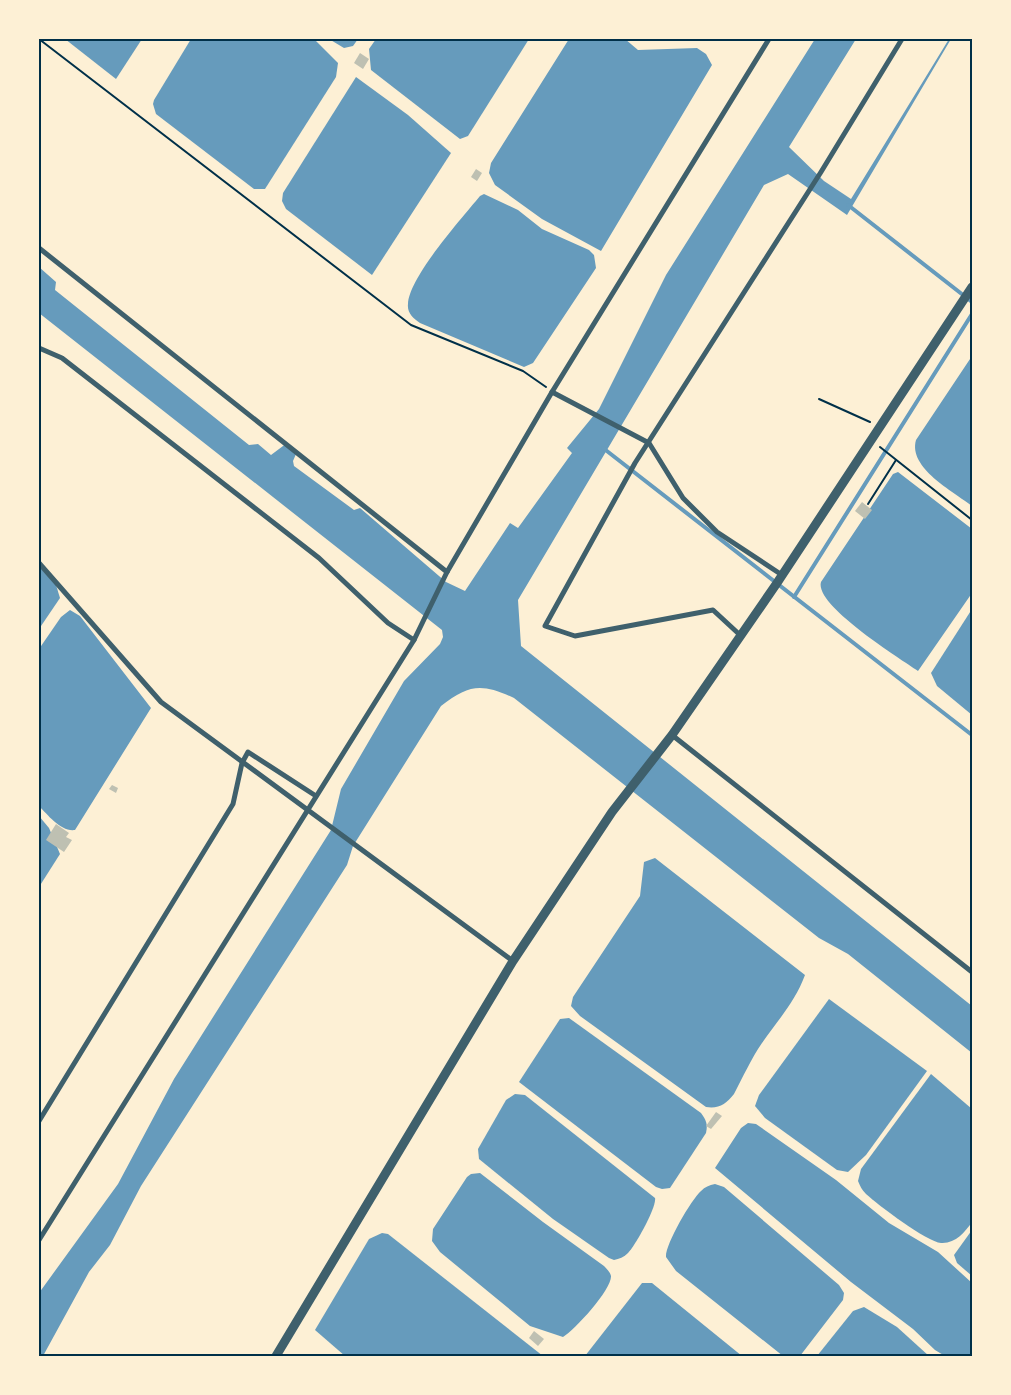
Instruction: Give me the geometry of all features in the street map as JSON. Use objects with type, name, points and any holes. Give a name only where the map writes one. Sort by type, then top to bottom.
[{"type":"street","points":[[39,1240],[414,640],[447,572],[552,392],[769,39]]},
{"type":"street","points":[[740,635],[714,610],[576,636],[546,626],[635,464],[821,172],[902,39]]},
{"type":"street","points":[[39,248],[447,572]]},
{"type":"street","points":[[276,1356],[513,960],[612,812],[672,735],[779,579],[970,290]]},
{"type":"street","points":[[39,348],[62,358],[93,382],[319,558],[388,622],[414,640]]},
{"type":"street","points":[[552,392],[649,443],[683,498],[718,532],[779,579]]},
{"type":"street","points":[[39,562],[161,702],[412,888],[513,960]]},
{"type":"street","points":[[672,735],[972,972]]},
{"type":"street","points":[[39,1121],[233,804],[242,763],[248,752],[316,796]]},
{"type":"path","points":[[39,39],[410,325],[523,371],[552,392]]},
{"type":"path","points":[[820,399],[881,427]]},
{"type":"path","points":[[878,446],[972,520]]},
{"type":"path","points":[[868,504],[896,460]]},
{"type":"water","points":[[65,39],[142,39],[116,79]]},
{"type":"water","points":[[191,39],[314,39],[338,63],[336,77],[265,189],[254,189],[156,114],[153,104],[154,100]]},
{"type":"water","points":[[329,39],[358,39],[353,46],[344,48]]},
{"type":"water","points":[[376,39],[529,39],[468,136],[460,139],[371,70],[369,49]]},
{"type":"water","points":[[569,39],[625,39],[638,50],[697,48],[706,54],[712,65],[601,251],[542,219],[495,185],[489,173],[491,163]]},
{"type":"water","points":[[815,39],[856,39],[789,147],[824,181],[851,199],[949,39],[951,39],[847,215],[788,174],[764,185],[518,600],[521,646],[972,1006],[972,1053],[848,954],[819,938],[514,698],[484,688],[468,690],[441,706],[353,846],[347,865],[141,1186],[110,1245],[89,1272],[43,1356],[39,1356],[39,1293],[118,1184],[174,1079],[331,830],[341,789],[404,681],[440,644],[443,637],[442,630],[39,313],[39,267],[56,282],[55,290],[249,445],[258,444],[271,455],[287,443],[296,454],[293,461],[294,466],[354,510],[360,508],[446,582],[465,591],[510,523],[518,528],[572,453],[567,448],[599,409],[666,275]]},
{"type":"water","points":[[356,77],[408,115],[451,153],[372,275],[286,209],[282,201],[283,193]]},
{"type":"water","points":[[484,194],[518,210],[542,229],[589,250],[594,255],[596,268],[533,363],[524,367],[420,323],[408,310],[411,293],[426,264],[461,218],[480,196]]},
{"type":"water","points":[[972,356],[972,506],[934,478],[925,469],[915,450],[916,440]]},
{"type":"water","points":[[898,472],[972,529],[972,593],[918,671],[877,643],[844,617],[822,592],[821,582],[893,474]]},
{"type":"water","points":[[39,566],[56,585],[60,598],[39,629]]},
{"type":"water","points":[[972,609],[972,715],[937,686],[931,673]]},
{"type":"water","points":[[70,610],[80,616],[151,708],[75,830],[60,826],[39,806],[39,649],[61,617]]},
{"type":"water","points":[[39,816],[49,828],[60,854],[39,887]]},
{"type":"water","points":[[655,858],[805,975],[791,1002],[754,1055],[734,1094],[728,1101],[718,1106],[706,1107],[580,1016],[571,1006],[573,997],[640,896],[644,862]]},
{"type":"water","points":[[829,999],[927,1071],[866,1155],[848,1172],[837,1170],[765,1118],[755,1106],[759,1095]]},
{"type":"water","points":[[569,1018],[701,1113],[704,1118],[707,1125],[706,1133],[670,1188],[662,1189],[656,1187],[519,1082],[560,1019]]},
{"type":"water","points":[[931,1074],[972,1109],[972,1222],[959,1237],[946,1243],[934,1241],[903,1222],[866,1194],[858,1181],[861,1169]]},
{"type":"water","points":[[515,1094],[525,1095],[655,1198],[653,1209],[645,1226],[625,1256],[614,1260],[609,1258],[553,1219],[479,1159],[478,1149],[506,1100]]},
{"type":"water","points":[[748,1123],[756,1124],[836,1180],[889,1223],[938,1252],[972,1283],[972,1356],[945,1356],[935,1350],[913,1329],[851,1282],[715,1168],[741,1128]]},
{"type":"water","points":[[480,1173],[604,1266],[610,1273],[610,1282],[606,1290],[584,1318],[563,1337],[530,1326],[440,1252],[432,1241],[433,1229],[467,1177],[471,1174]]},
{"type":"water","points":[[715,1184],[724,1187],[839,1285],[844,1293],[843,1300],[800,1356],[783,1356],[676,1271],[666,1257],[674,1233],[691,1203],[707,1186]]},
{"type":"water","points":[[972,1230],[972,1276],[957,1263],[954,1255]]},
{"type":"water","points":[[382,1233],[388,1234],[543,1356],[345,1356],[315,1330],[369,1239]]},
{"type":"water","points":[[642,1283],[652,1283],[742,1356],[585,1356]]},
{"type":"water","points":[[864,1307],[897,1327],[929,1356],[817,1356],[853,1311]]},
{"type":"building","points":[[360,53],[369,59],[363,69],[354,63]]},
{"type":"building","points":[[476,169],[482,173],[477,181],[471,177]]},
{"type":"building","points":[[862,502],[872,510],[865,519],[855,511]]},
{"type":"building","points":[[112,785],[118,788],[116,793],[109,789]]},
{"type":"building","points":[[56,824],[69,833],[66,837],[72,840],[64,852],[46,840]]},
{"type":"building","points":[[716,1112],[722,1116],[711,1129],[706,1126]]},
{"type":"building","points":[[534,1331],[544,1339],[538,1346],[529,1338]]},
{"type":"waterway","points":[[848,205],[972,302]]},
{"type":"waterway","points":[[794,597],[972,314]]},
{"type":"waterway","points":[[603,448],[972,735]]}]
